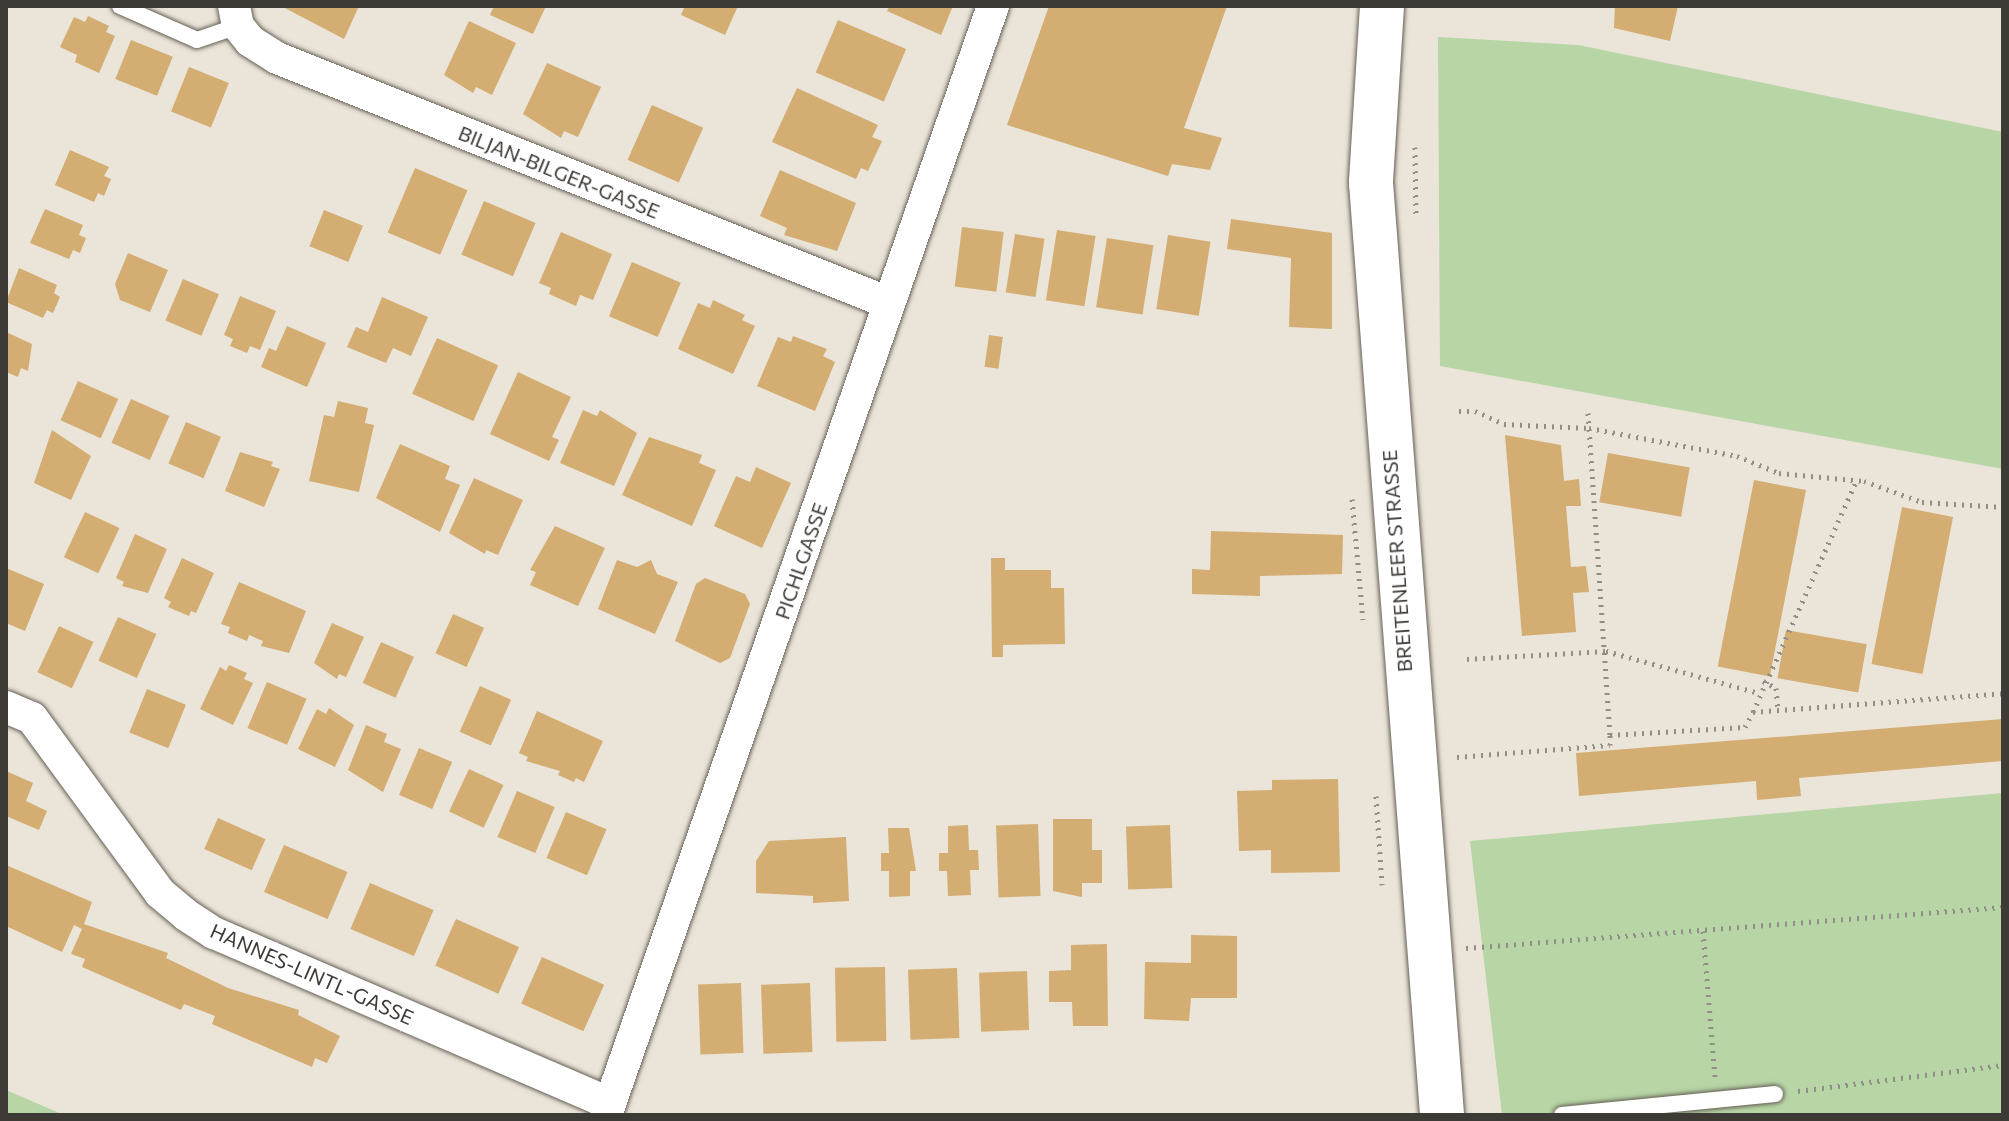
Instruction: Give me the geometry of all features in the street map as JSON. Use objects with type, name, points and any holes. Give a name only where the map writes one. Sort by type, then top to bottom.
[{"type":"main road","name":"BREITENLEER STRASSE","points":[[1382,6],[1371,183],[1442,1115]]},
{"type":"street","name":"PICHLGASSE","points":[[607,1109],[687,894],[993,6]]},
{"type":"street","name":"BILJAN-BILGER-GASSE","points":[[236,16],[250,41],[277,58],[889,303]]},
{"type":"street","name":"HANNES-LINTL-GASSE","points":[[6,707],[32,718],[160,893],[186,915],[214,933],[607,1109]]},
{"type":"lane","name":"BILJAN-BILGER-GASSE","points":[[120,6],[197,40],[236,16]]},
{"type":"lane","points":[[1562,1115],[1775,1094]]},
{"type":"path","points":[[1459,411],[1475,411],[1504,424],[1589,428],[1737,456],[1767,471],[1857,480],[1922,502],[2003,507]]},
{"type":"path","points":[[1457,757],[1610,745],[1588,413]]},
{"type":"path","points":[[1610,735],[1745,727],[1763,681],[1857,480]]},
{"type":"path","points":[[1467,659],[1606,651],[1758,693]]},
{"type":"path","points":[[1763,681],[1776,688],[1778,710]]},
{"type":"path","points":[[1753,712],[2003,693]]},
{"type":"path","points":[[1457,948],[2003,907]]},
{"type":"path","points":[[1703,931],[1717,1101]]},
{"type":"path","points":[[1775,1094],[2003,1065]]},
{"type":"green space","points":[[1438,37],[1578,45],[2003,132],[2003,469],[1440,366]]},
{"type":"green space","points":[[2003,793],[2003,1115],[1502,1115],[1470,841]]},
{"type":"green space","points":[[6,1090],[64,1115],[6,1115]]},
{"type":"building","points":[[281,6],[359,6],[344,39]]},
{"type":"building","points":[[494,6],[546,6],[533,34],[490,15]]},
{"type":"building","points":[[685,6],[738,6],[725,35],[681,15]]},
{"type":"building","points":[[890,6],[953,6],[941,35],[887,11]]},
{"type":"building","points":[[1049,6],[1227,6],[1184,128],[1222,138],[1210,170],[1172,164],[1168,176],[1007,125]]},
{"type":"building","points":[[1615,6],[1678,6],[1670,41],[1614,28]]},
{"type":"building","points":[[88,16],[109,26],[106,32],[115,36],[99,73],[75,62],[77,55],[60,47],[74,17],[85,22]]},
{"type":"building","points":[[838,20],[906,49],[884,101],[816,72]]},
{"type":"building","points":[[469,21],[516,43],[492,95],[476,87],[473,93],[444,75]]},
{"type":"building","points":[[131,40],[173,57],[157,96],[115,79]]},
{"type":"building","points":[[547,63],[601,87],[578,137],[564,131],[561,138],[523,114]]},
{"type":"building","points":[[189,67],[229,83],[211,128],[171,112]]},
{"type":"building","points":[[797,88],[878,125],[872,137],[882,141],[868,171],[861,168],[856,179],[772,142]]},
{"type":"building","points":[[652,105],[703,128],[679,183],[628,160]]},
{"type":"building","points":[[70,150],[109,167],[104,176],[111,179],[104,196],[98,193],[94,202],[55,185]]},
{"type":"building","points":[[415,168],[467,190],[440,255],[388,232]]},
{"type":"building","points":[[780,170],[856,203],[837,251],[784,235],[787,228],[760,216]]},
{"type":"building","points":[[484,201],[536,223],[513,276],[461,254]]},
{"type":"building","points":[[45,209],[83,225],[79,235],[86,238],[80,253],[73,250],[69,259],[30,243]]},
{"type":"building","points":[[324,210],[363,226],[348,262],[309,246]]},
{"type":"building","points":[[1231,219],[1332,233],[1332,329],[1289,327],[1291,258],[1227,249]]},
{"type":"building","points":[[962,227],[1004,232],[996,292],[955,287]]},
{"type":"building","points":[[1057,230],[1096,236],[1084,306],[1046,300]]},
{"type":"building","points":[[561,232],[612,254],[593,300],[580,295],[576,306],[549,294],[551,288],[539,283]]},
{"type":"building","points":[[1015,234],[1045,239],[1035,297],[1006,292]]},
{"type":"building","points":[[1168,235],[1210,242],[1199,316],[1156,309]]},
{"type":"building","points":[[1107,238],[1153,245],[1142,314],[1096,307]]},
{"type":"building","points":[[128,253],[168,270],[150,312],[120,300],[115,284]]},
{"type":"building","points":[[632,262],[681,283],[658,337],[609,316]]},
{"type":"building","points":[[19,268],[57,285],[54,293],[60,297],[53,313],[47,310],[43,318],[6,302]]},
{"type":"building","points":[[183,279],[219,294],[201,336],[165,320]]},
{"type":"building","points":[[240,296],[276,311],[260,350],[250,346],[247,353],[230,346],[233,339],[224,335]]},
{"type":"building","points":[[382,297],[428,317],[411,356],[393,348],[386,363],[347,347],[356,327],[368,332]]},
{"type":"building","points":[[713,300],[745,315],[742,320],[755,326],[733,374],[678,349],[698,303],[710,308]]},
{"type":"building","points":[[287,326],[326,343],[307,387],[261,367],[269,348],[276,351]]},
{"type":"building","points":[[6,332],[32,344],[28,371],[21,368],[18,377],[6,372]]},
{"type":"building","points":[[989,335],[1003,337],[998,369],[985,367]]},
{"type":"building","points":[[793,336],[827,349],[823,356],[835,362],[815,411],[757,386],[778,337],[791,342]]},
{"type":"building","points":[[437,338],[498,365],[473,421],[412,394]]},
{"type":"building","points":[[518,372],[571,397],[552,437],[559,440],[549,461],[490,434]]},
{"type":"building","points":[[78,381],[118,399],[101,438],[61,420]]},
{"type":"building","points":[[131,399],[169,416],[150,460],[111,443]]},
{"type":"building","points":[[338,401],[368,408],[365,423],[374,425],[359,492],[309,481],[324,415],[334,417]]},
{"type":"building","points":[[583,410],[597,416],[600,410],[637,433],[614,486],[560,463]]},
{"type":"building","points":[[186,422],[221,437],[203,478],[168,463]]},
{"type":"building","points":[[52,430],[91,456],[71,500],[34,483]]},
{"type":"building","points":[[1505,435],[1561,445],[1564,481],[1579,479],[1581,506],[1566,506],[1571,567],[1586,566],[1589,592],[1573,593],[1576,632],[1522,636]]},
{"type":"building","points":[[649,437],[702,455],[699,463],[716,470],[692,526],[622,495]]},
{"type":"building","points":[[400,444],[450,466],[445,479],[460,485],[440,532],[376,498]]},
{"type":"building","points":[[240,452],[273,462],[271,466],[280,469],[264,507],[225,491]]},
{"type":"building","points":[[1608,453],[1690,467],[1681,517],[1599,502]]},
{"type":"building","points":[[756,467],[791,483],[762,548],[714,526],[736,476],[750,482]]},
{"type":"building","points":[[474,478],[523,500],[498,555],[486,550],[485,554],[449,533]]},
{"type":"building","points":[[1754,480],[1806,490],[1770,677],[1718,667]]},
{"type":"building","points":[[1902,507],[1953,517],[1923,674],[1871,664]]},
{"type":"building","points":[[85,512],[119,528],[98,573],[64,557]]},
{"type":"building","points":[[555,526],[605,548],[578,606],[530,585],[536,572],[530,570]]},
{"type":"building","points":[[1211,531],[1343,535],[1342,574],[1260,576],[1260,596],[1192,594],[1192,569],[1210,570]]},
{"type":"building","points":[[135,534],[167,549],[148,593],[122,586],[124,582],[116,578]]},
{"type":"building","points":[[182,558],[214,573],[196,613],[191,611],[189,616],[168,607],[171,602],[164,598]]},
{"type":"building","points":[[991,558],[1005,558],[1005,570],[1051,570],[1051,588],[1064,588],[1065,644],[1003,645],[1003,657],[992,657]]},
{"type":"building","points":[[617,560],[637,567],[651,560],[657,574],[678,582],[655,634],[598,609]]},
{"type":"building","points":[[6,568],[44,584],[25,631],[6,623]]},
{"type":"building","points":[[705,578],[745,594],[750,604],[730,658],[720,663],[675,641],[696,584]]},
{"type":"building","points":[[239,582],[306,611],[289,653],[261,646],[263,641],[249,635],[247,641],[228,633],[230,627],[221,624]]},
{"type":"building","points":[[453,614],[484,628],[467,667],[436,653]]},
{"type":"building","points":[[118,617],[156,634],[137,678],[98,661]]},
{"type":"building","points":[[332,623],[364,637],[346,677],[339,674],[337,679],[314,663]]},
{"type":"building","points":[[59,626],[93,642],[72,688],[37,672]]},
{"type":"building","points":[[1786,630],[1867,644],[1858,692],[1777,678]]},
{"type":"building","points":[[381,642],[414,657],[396,698],[363,683]]},
{"type":"building","points":[[229,665],[247,673],[244,679],[253,683],[233,725],[200,709],[220,667],[226,671]]},
{"type":"building","points":[[267,682],[307,699],[287,745],[247,728]]},
{"type":"building","points":[[480,686],[511,700],[491,746],[460,732]]},
{"type":"building","points":[[147,689],[186,705],[168,748],[129,733]]},
{"type":"building","points":[[329,708],[354,725],[335,767],[298,749],[317,709],[326,714]]},
{"type":"building","points":[[537,711],[603,741],[584,782],[576,778],[574,782],[558,775],[560,771],[526,761],[528,757],[519,753]]},
{"type":"building","points":[[2003,719],[2003,761],[1799,778],[1801,796],[1757,800],[1756,781],[1579,796],[1576,753]]},
{"type":"building","points":[[366,725],[387,734],[384,742],[401,749],[383,792],[348,770]]},
{"type":"building","points":[[419,748],[452,762],[432,809],[399,795]]},
{"type":"building","points":[[469,769],[503,785],[484,828],[449,812]]},
{"type":"building","points":[[6,771],[33,783],[26,801],[47,811],[39,830],[6,816]]},
{"type":"building","points":[[1338,779],[1340,872],[1271,873],[1271,850],[1239,851],[1237,791],[1272,790],[1272,780]]},
{"type":"building","points":[[517,791],[555,807],[535,853],[497,837]]},
{"type":"building","points":[[566,812],[607,829],[587,875],[546,858]]},
{"type":"building","points":[[218,818],[266,839],[252,870],[204,849]]},
{"type":"building","points":[[1053,819],[1092,819],[1092,850],[1102,850],[1102,883],[1082,883],[1082,897],[1053,891]]},
{"type":"building","points":[[1038,824],[1041,896],[999,897],[996,825]]},
{"type":"building","points":[[968,825],[969,850],[978,850],[979,870],[970,870],[971,895],[948,896],[947,871],[939,871],[939,853],[948,853],[948,826]]},
{"type":"building","points":[[1170,825],[1172,888],[1128,889],[1126,827]]},
{"type":"building","points":[[888,828],[909,828],[916,871],[910,871],[910,896],[889,897],[889,871],[881,871],[881,853],[889,853]]},
{"type":"building","points":[[846,837],[849,901],[813,903],[813,896],[756,893],[756,861],[769,841]]},
{"type":"building","points":[[284,845],[348,872],[328,919],[264,892]]},
{"type":"building","points":[[6,865],[92,902],[84,924],[168,953],[166,958],[228,988],[299,1010],[298,1015],[340,1036],[327,1063],[315,1058],[312,1067],[212,1024],[215,1016],[184,1004],[181,1010],[82,967],[85,959],[71,954],[82,929],[74,925],[62,952],[6,926]]},
{"type":"building","points":[[370,883],[434,910],[414,956],[350,929]]},
{"type":"building","points":[[456,919],[519,947],[498,994],[435,966]]},
{"type":"building","points":[[1191,935],[1237,936],[1237,998],[1191,998],[1189,1021],[1144,1019],[1145,962],[1191,963]]},
{"type":"building","points":[[1107,944],[1108,1026],[1073,1026],[1072,1002],[1049,1002],[1049,971],[1071,970],[1071,945]]},
{"type":"building","points":[[542,957],[604,985],[583,1031],[521,1004]]},
{"type":"building","points":[[885,967],[886,1041],[836,1042],[835,968]]},
{"type":"building","points":[[957,968],[959,1038],[910,1040],[908,970]]},
{"type":"building","points":[[1027,971],[1029,1030],[981,1032],[979,973]]},
{"type":"building","points":[[741,983],[743,1053],[700,1054],[698,985]]},
{"type":"building","points":[[810,983],[812,1052],[763,1054],[761,985]]}]
